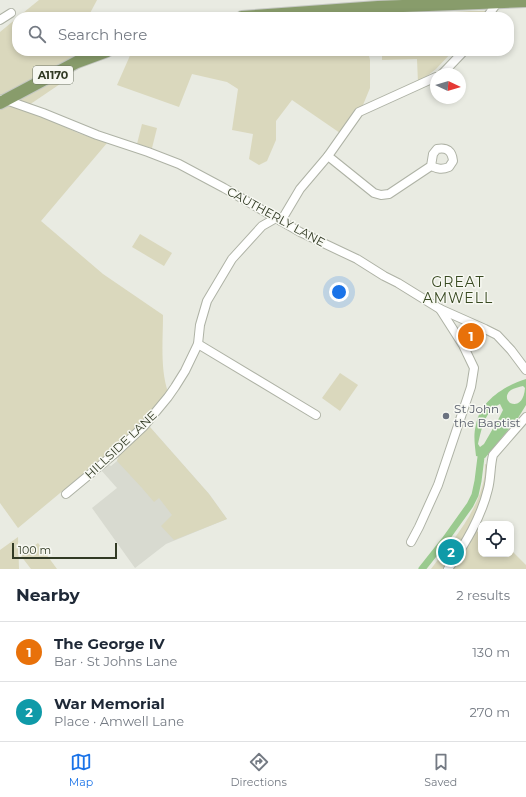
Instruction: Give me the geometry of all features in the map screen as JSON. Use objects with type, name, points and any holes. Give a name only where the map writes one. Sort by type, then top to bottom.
[{"type":"main road","points":[[310,12],[378,7],[526,1]]},
{"type":"main road","name":"A1170","points":[[2,101],[77,62],[93,56]]},
{"type":"street","points":[[491,12],[497,3]]},
{"type":"street","points":[[0,20],[11,13]]},
{"type":"street","points":[[448,68],[459,56]]},
{"type":"street","points":[[279,220],[300,189],[328,156],[359,112],[430,80]]},
{"type":"street","name":"CAUTHERLY LANE","points":[[2,101],[43,113],[97,135],[179,164],[300,232],[357,259],[440,309],[497,335],[511,350],[526,370]]},
{"type":"street","points":[[328,156],[374,193],[381,196],[389,194],[431,166]]},
{"type":"street","points":[[262,226],[263,210]]},
{"type":"street","name":"HILLSIDE LANE","points":[[66,494],[114,454],[144,426],[160,408],[185,371],[198,344],[200,324],[207,301],[232,259],[262,226],[279,220]]},
{"type":"street","points":[[411,542],[438,485],[471,387],[474,368],[463,345],[440,309]]},
{"type":"street","points":[[198,344],[316,415]]},
{"type":"street","points":[[448,569],[461,551],[481,512],[488,488],[493,455],[526,417]]},
{"type":"shaded area","points":[[39,0],[97,0],[91,12],[24,12]]},
{"type":"shaded area","points":[[470,11],[486,11],[485,12],[455,12]]},
{"type":"shaded area","points":[[12,22],[12,56],[74,56],[1,96],[0,32]]},
{"type":"shaded area","points":[[130,56],[369,56],[370,60],[370,88],[363,105],[357,110],[340,133],[292,100],[276,121],[276,140],[267,161],[259,165],[249,159],[253,134],[232,130],[238,89],[227,82],[192,74],[179,107],[117,85]]},
{"type":"shaded area","points":[[382,56],[448,56],[437,68],[430,68],[430,74],[418,83],[417,59],[382,60]]},
{"type":"shaded area","points":[[61,76],[63,82],[29,105],[19,101],[20,98]]},
{"type":"shaded area","points":[[7,106],[25,110],[44,117],[78,133],[107,143],[41,221],[103,274],[163,315],[163,364],[165,383],[168,392],[158,406],[119,444],[18,528],[0,503],[0,110]]},
{"type":"shaded area","points":[[142,124],[157,128],[152,148],[137,144]]},
{"type":"shaded area","points":[[140,234],[172,253],[164,266],[132,247]]},
{"type":"shaded area","points":[[340,373],[358,385],[340,411],[322,398]]},
{"type":"shaded area","points":[[526,379],[526,405],[518,418],[485,458],[476,456],[474,440],[478,416],[482,409],[494,396]],"holes":[[[523,386],[525,388],[520,402],[516,404],[509,402],[507,398],[511,390]],[[500,404],[503,410],[484,444],[480,447],[478,444],[484,421],[490,411]]]},
{"type":"shaded area","points":[[149,426],[209,494],[227,519],[166,544],[135,568],[92,508],[117,488],[101,470],[106,466],[111,466],[117,461],[121,450]]},
{"type":"shaded area","points":[[149,426],[209,494],[227,519],[174,540],[161,526],[172,515],[159,498],[154,502],[117,461],[121,450]]},
{"type":"shaded area","points":[[485,464],[488,465],[489,470],[478,512],[445,569],[431,569],[455,538],[476,504],[484,479]]},
{"type":"shaded area","points":[[476,531],[478,532],[478,557],[514,557],[514,553],[526,565],[526,569],[453,569]]},
{"type":"shaded area","points":[[18,537],[19,569],[0,569],[0,550]]},
{"type":"shaded area","points":[[38,543],[57,569],[31,569],[21,556]]},
{"type":"waterway","points":[[422,569],[470,505],[475,495],[481,457],[485,450]]},
{"type":"place","name":"The George IV","points":[[471,336]]},
{"type":"place","name":"St John the Baptist","points":[[446,416]]},
{"type":"place","name":"War Memorial","points":[[451,552]]},
{"type":"district","name":"GREAT AMWELL","points":[[458,290]]}]
